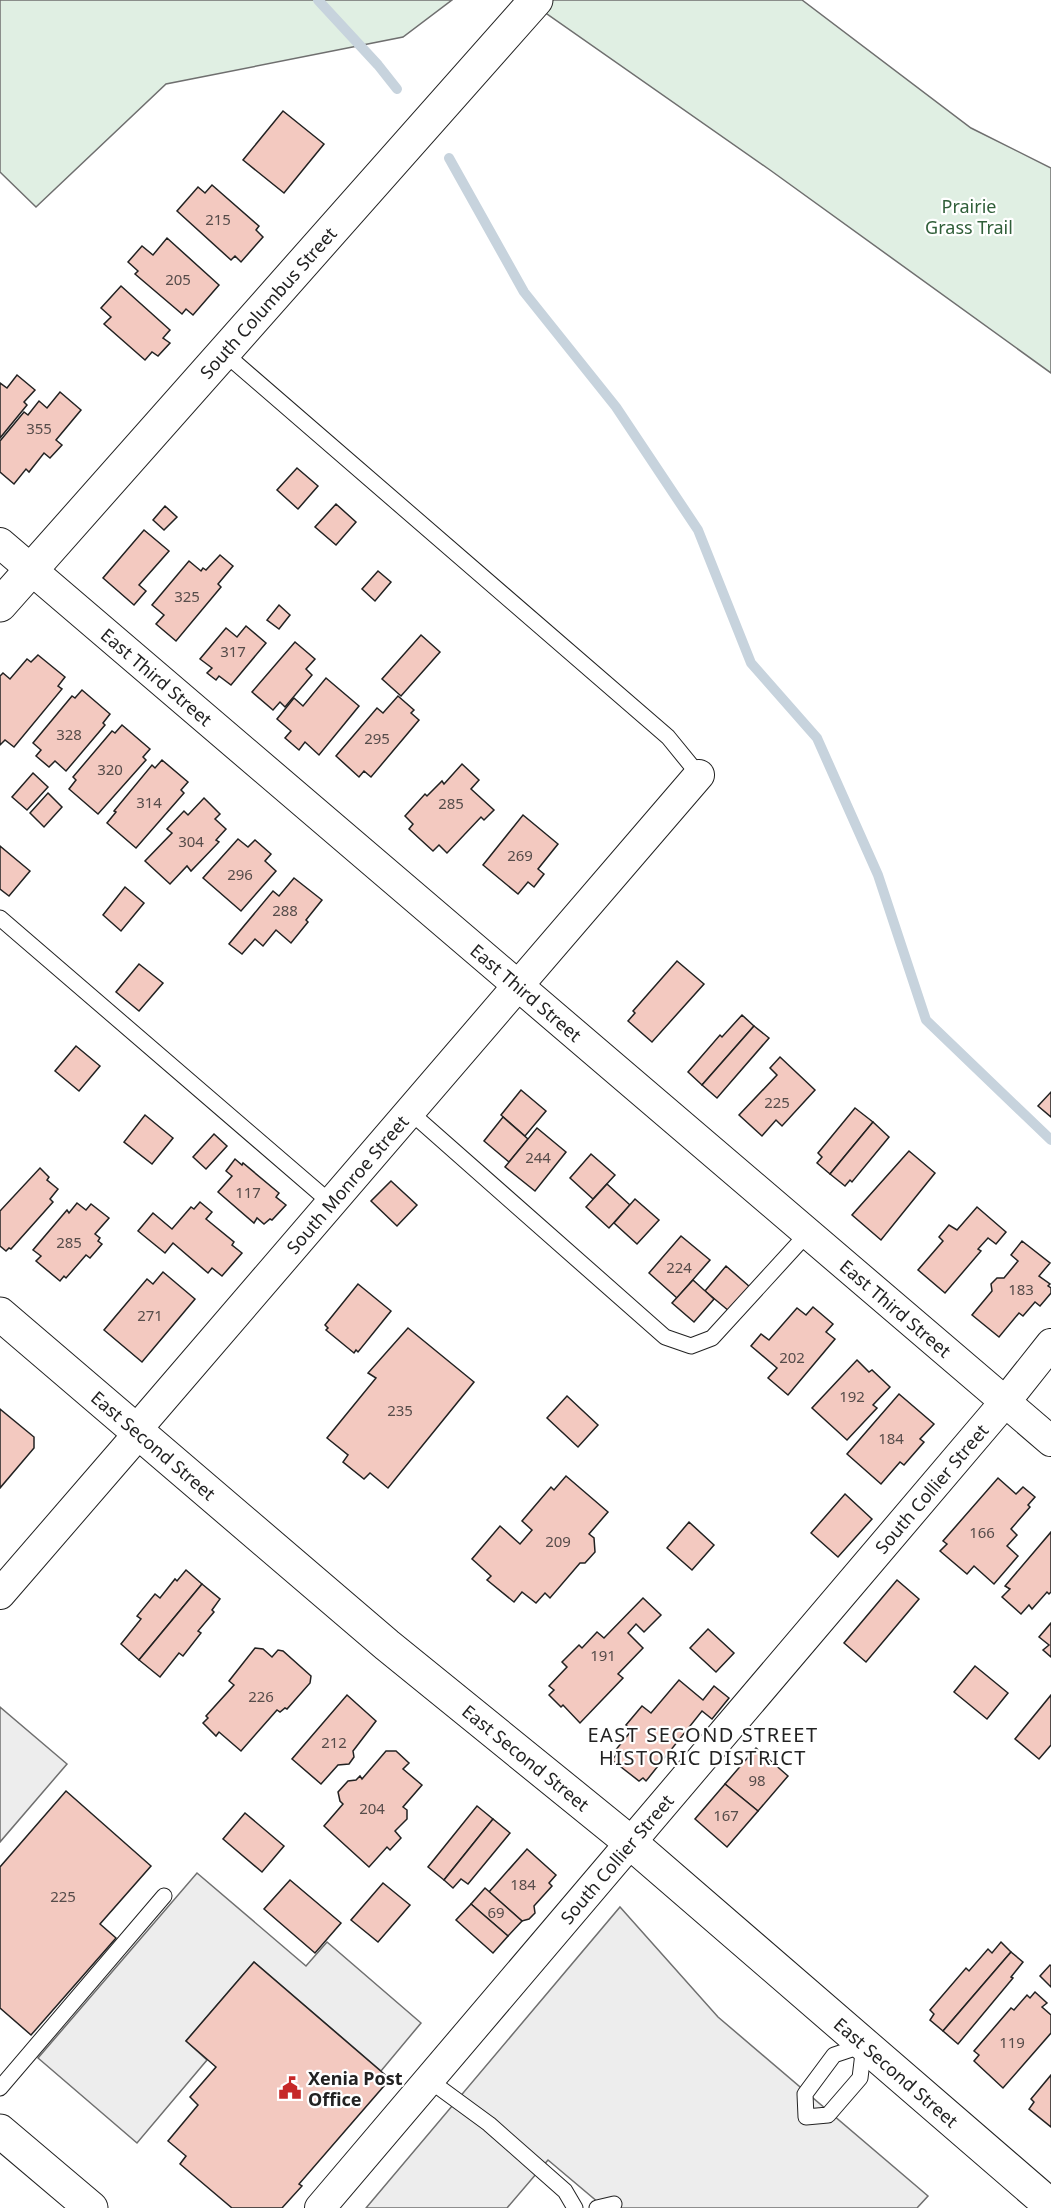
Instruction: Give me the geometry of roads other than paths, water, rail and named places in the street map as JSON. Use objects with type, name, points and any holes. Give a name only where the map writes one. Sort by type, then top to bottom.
[{"type":"main road","name":"South Columbus Street","points":[[0,605],[536,0]]},
{"type":"main road","name":"East Second Street","points":[[0,1314],[387,1645],[631,1843],[1051,2206]]},
{"type":"main road","points":[[0,2132],[91,2208]]},
{"type":"street","name":"East Third Street","points":[[0,543],[1051,1442]]},
{"type":"street","name":"South Monroe Street","points":[[0,1594],[134,1439],[136,1430],[699,775]]},
{"type":"street","name":"South Collier Street","points":[[320,2208],[1005,1402],[1051,1344]]},
{"type":"lane","points":[[222,352],[668,737],[699,775]]},
{"type":"lane","points":[[0,918],[331,1203]]},
{"type":"lane","points":[[409,1112],[665,1337],[691,1346],[712,1338],[807,1234]]},
{"type":"lane","points":[[0,2088],[164,1896]]},
{"type":"lane","points":[[864,2045],[860,2078],[828,2115],[806,2117],[805,2094],[834,2055],[864,2045]]},
{"type":"lane","points":[[429,2080],[489,2124],[565,2191],[575,2208]]},
{"type":"lane","points":[[597,2208],[614,2204]]},
{"type":"waterway","points":[[318,0],[397,89]]},
{"type":"waterway","points":[[449,158],[524,292],[616,407],[698,530],[751,663],[817,738],[878,875],[926,1020],[1051,1140]]},
{"type":"place","name":"Xenia Post Office","points":[[290,2088]]},
{"type":"district","name":"EAST SECOND STREET HISTORIC DISTRICT","points":[[703,1746]]},
{"type":"park label","name":"Prairie Grass Trail","points":[[969,216]]}]
